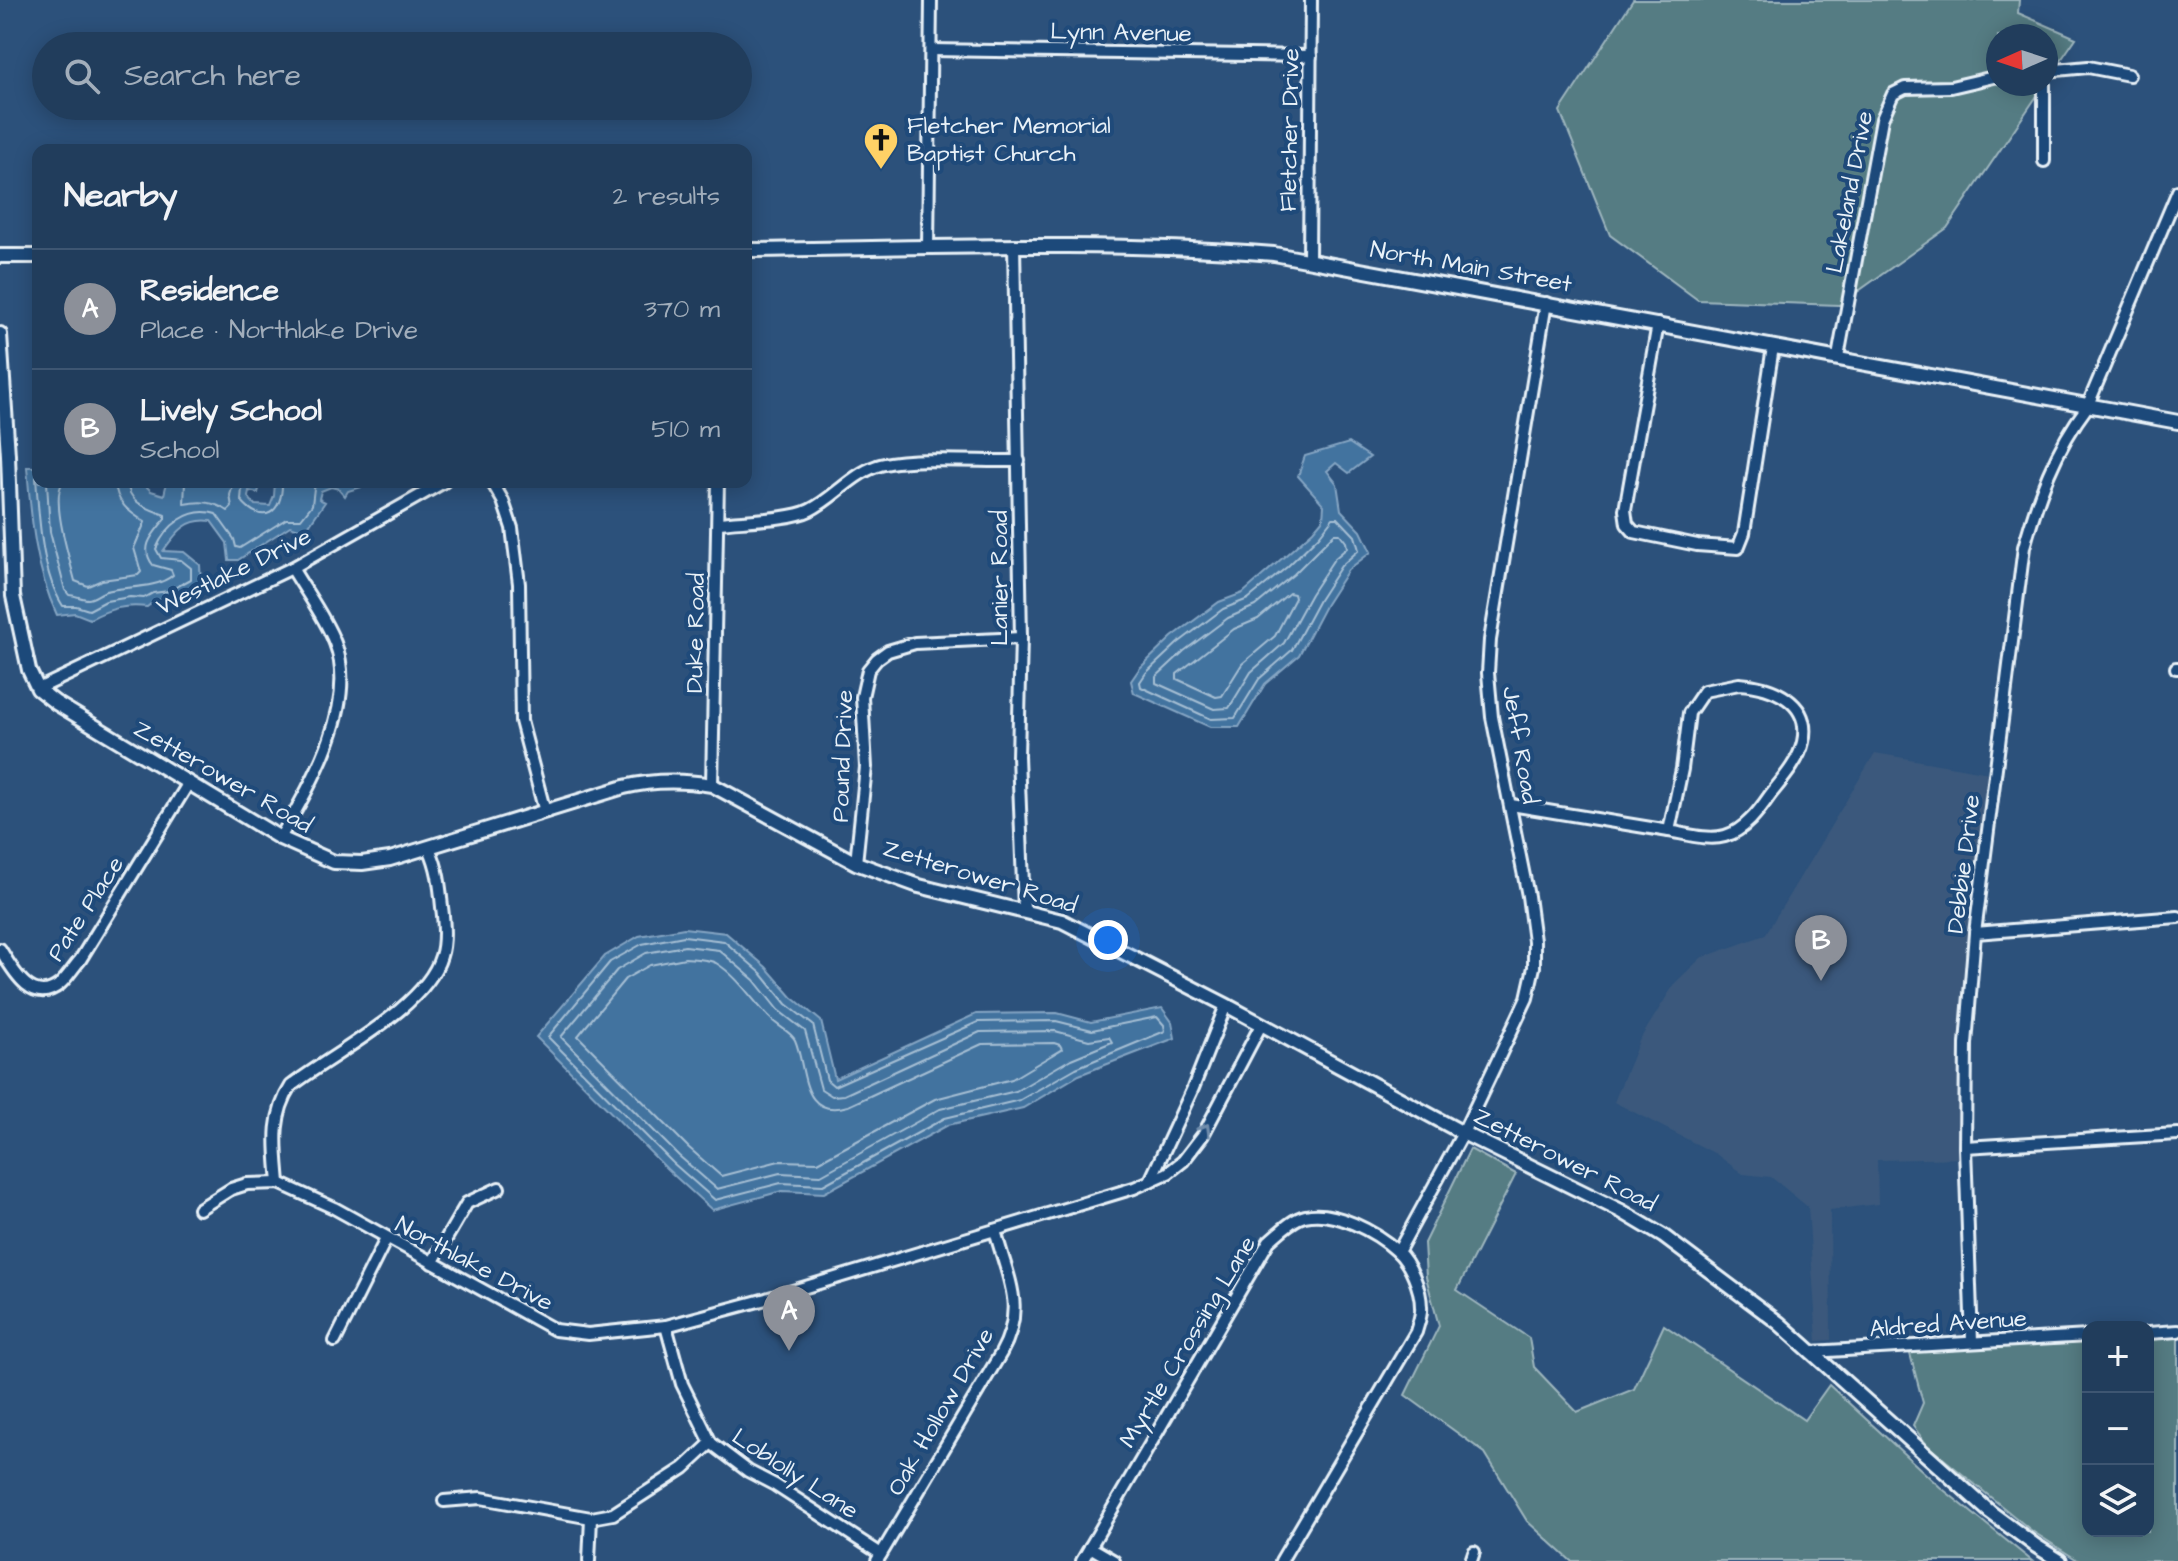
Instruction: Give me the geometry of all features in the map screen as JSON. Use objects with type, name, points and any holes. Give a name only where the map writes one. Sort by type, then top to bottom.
[{"type":"street","points":[[928,247],[931,0]]},
{"type":"street","name":"Fletcher Drive","points":[[1309,259],[1311,0]]},
{"type":"street","name":"Lynn Avenue","points":[[931,50],[1311,56]]},
{"type":"street","points":[[2058,70],[2088,67],[2129,75]]},
{"type":"street","name":"Lakeland Drive","points":[[1838,357],[1882,119],[1893,94],[1905,88],[1951,87],[1986,79]]},
{"type":"street","points":[[2044,96],[2044,161]]},
{"type":"street","name":"Debbie Drive","points":[[1972,1341],[1965,1147],[1966,1044],[1975,933],[2024,547],[2047,476],[2076,421],[2087,407],[2178,191]]},
{"type":"street","name":"North Main Street","points":[[752,250],[1014,245],[1191,248],[1274,254],[2178,422]]},
{"type":"street","name":"Lanier Road","points":[[1014,245],[1021,638],[1018,756],[1024,910]]},
{"type":"street","points":[[0,256],[32,256]]},
{"type":"street","name":"Jeff Road","points":[[1398,1252],[1463,1133],[1527,998],[1534,967],[1530,911],[1490,697],[1490,640],[1546,303]]},
{"type":"street","points":[[1658,324],[1625,510],[1627,524],[1634,532],[1697,545],[1738,548],[1744,533],[1773,347]]},
{"type":"street","points":[[0,334],[13,596],[23,650],[38,689]]},
{"type":"street","points":[[718,523],[797,515],[822,502],[858,475],[879,466],[907,462],[1019,461]]},
{"type":"street","name":"Westlake Drive","points":[[38,689],[292,568],[433,488]]},
{"type":"street","points":[[495,488],[512,528],[519,584],[521,721],[545,812]]},
{"type":"street","name":"Duke Road","points":[[712,785],[718,488]]},
{"type":"street","points":[[280,838],[304,799],[324,752],[339,699],[342,670],[335,642],[292,568]]},
{"type":"street","name":"Pound Drive","points":[[856,863],[866,767],[862,697],[868,670],[888,651],[915,643],[1021,638]]},
{"type":"street","points":[[1511,805],[1669,831],[1722,837],[1735,833],[1781,781],[1803,745],[1802,717],[1795,705],[1772,689],[1758,685],[1726,685],[1704,691],[1689,713],[1682,769],[1669,831]]},
{"type":"street","name":"Zetterower Road","points":[[38,689],[188,784],[280,838],[321,858],[348,863],[390,859],[637,784],[679,781],[712,785],[856,863],[919,886],[1062,921],[1463,1133],[1621,1211],[1663,1236],[1779,1323],[1990,1512],[2060,1561]]},
{"type":"street","name":"Pate Place","points":[[0,949],[21,982],[33,991],[46,992],[60,984],[80,960],[188,784]]},
{"type":"street","points":[[199,1209],[231,1189],[247,1184],[279,1183],[276,1122],[282,1100],[291,1086],[390,1018],[424,986],[434,972],[442,954],[444,921],[437,865],[429,848]]},
{"type":"street","points":[[1975,933],[2178,917]]},
{"type":"street","points":[[1150,1181],[1193,1088],[1226,1005]]},
{"type":"street","name":"Northlake Drive","points":[[279,1183],[334,1208],[555,1330],[588,1334],[666,1326],[995,1230],[1168,1173],[1183,1161],[1203,1135],[1261,1025]]},
{"type":"street","points":[[1965,1147],[2178,1134]]},
{"type":"street","points":[[432,1263],[467,1203],[499,1188]]},
{"type":"street","name":"Myrtle Crossing Lane","points":[[1082,1561],[1269,1241],[1306,1216],[1335,1217],[1356,1224],[1398,1252],[1415,1280],[1421,1307],[1416,1332],[1281,1561]]},
{"type":"street","name":"Oak Hollow Drive","points":[[879,1557],[1001,1353],[1014,1325],[1013,1296],[995,1230]]},
{"type":"street","points":[[335,1341],[386,1239]]},
{"type":"street","name":"Loblolly Lane","points":[[666,1326],[682,1384],[711,1443],[879,1557]]},
{"type":"street","points":[[2154,1333],[2178,1331]]},
{"type":"street","name":"Aldred Avenue","points":[[1811,1352],[2082,1336]]},
{"type":"street","points":[[444,1501],[481,1498],[591,1518],[613,1514],[684,1468],[711,1443]]},
{"type":"street","points":[[589,1561],[591,1518]]},
{"type":"street","points":[[1090,1547],[1114,1561]]},
{"type":"shaded area","points":[[1875,753],[1989,773],[1962,1012],[1966,1158],[1877,1160],[1878,1204],[1830,1210],[1831,1340],[1817,1341],[1808,1207],[1771,1177],[1743,1174],[1716,1154],[1614,1102],[1639,1041],[1675,983],[1701,958],[1765,935]]},
{"type":"green space","points":[[1633,0],[2019,0],[2018,13],[2044,24],[1986,24],[1986,96],[2037,96],[1947,228],[1839,305],[1698,300],[1610,235],[1560,111]]},
{"type":"green space","points":[[2058,30],[2076,38],[2058,64]]},
{"type":"green space","points":[[1470,1149],[1516,1174],[1457,1290],[1529,1338],[1534,1367],[1577,1412],[1634,1389],[1664,1325],[1804,1420],[1829,1385],[1940,1487],[2032,1561],[1571,1561],[1527,1521],[1485,1453],[1405,1395],[1439,1326],[1426,1277],[1424,1243]]},
{"type":"green space","points":[[2178,1335],[2178,1561],[2079,1561],[2032,1531],[1928,1446],[1913,1426],[1923,1403],[1909,1350],[2082,1340],[2082,1537],[2154,1537],[2154,1337]]},
{"type":"water","points":[[1349,443],[1370,457],[1349,473],[1336,463],[1327,471],[1337,484],[1341,510],[1361,531],[1371,552],[1348,570],[1299,655],[1265,684],[1239,727],[1210,727],[1134,693],[1131,681],[1172,637],[1219,602],[1243,593],[1313,531],[1323,519],[1324,505],[1298,476],[1305,456]]},
{"type":"water","points":[[27,467],[32,467],[32,488],[148,488],[164,495],[166,488],[259,488],[258,493],[249,491],[248,497],[255,505],[270,506],[275,488],[328,488],[321,491],[319,499],[325,502],[305,531],[290,526],[238,560],[229,560],[227,543],[211,521],[189,524],[163,551],[184,552],[200,565],[201,584],[171,599],[156,600],[147,607],[117,608],[90,619],[75,613],[57,615],[44,579],[30,505]]},
{"type":"water","points":[[335,488],[358,488],[348,491],[345,496]]},
{"type":"water","points":[[684,928],[726,933],[821,1021],[835,1079],[976,1014],[1057,1013],[1091,1022],[1162,1008],[1172,1022],[1175,1038],[1079,1075],[1023,1108],[948,1125],[824,1193],[782,1191],[712,1210],[536,1037],[605,956],[639,936]]},
{"type":"place","name":"Fletcher Memorial Baptist Church","points":[[881,171]]},
{"type":"place","name":"Lively School","points":[[1821,981]]},
{"type":"place","name":"Residence","points":[[789,1351]]}]
